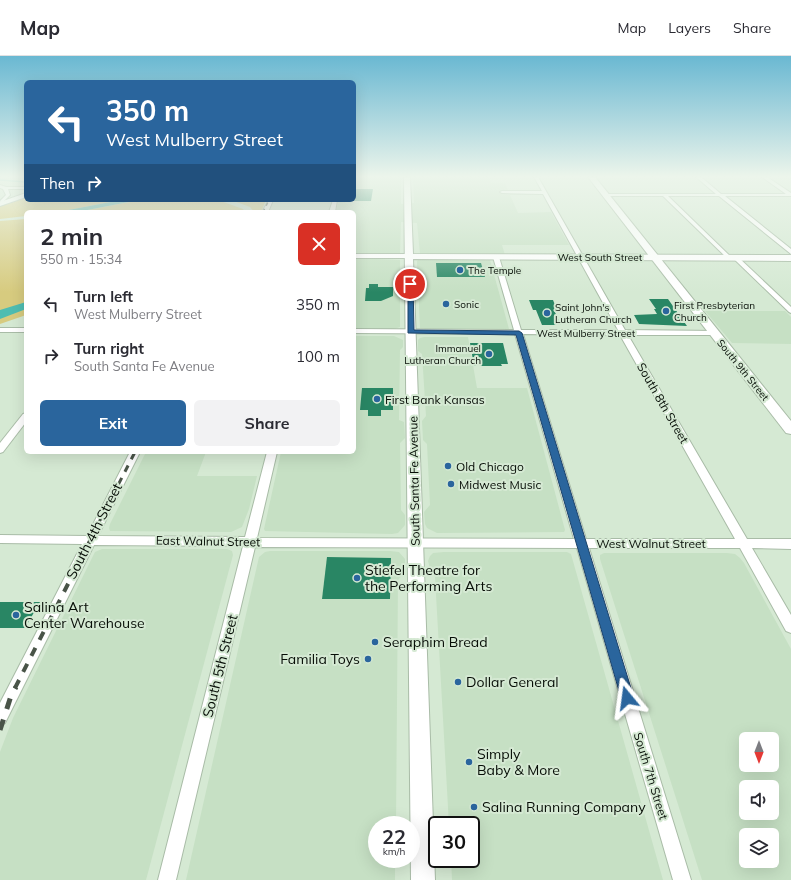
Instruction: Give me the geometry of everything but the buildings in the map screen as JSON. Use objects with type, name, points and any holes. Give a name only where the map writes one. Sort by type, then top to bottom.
[{"type":"main road","name":"South Santa Fe Avenue","points":[[408,215],[423,880]]},
{"type":"main road","name":"South 9th Street","points":[[621,215],[791,430]]},
{"type":"main road","name":"West South Street","points":[[409,256],[791,258]]},
{"type":"street","name":"South 8th Street","points":[[558,215],[623,333],[791,627]]},
{"type":"street","points":[[686,215],[791,311]]},
{"type":"street","points":[[745,215],[791,252]]},
{"type":"street","points":[[356,256],[409,256]]},
{"type":"street","name":"South 7th Street","points":[[496,257],[682,880]]},
{"type":"street","points":[[0,330],[24,330]]},
{"type":"street","name":"West Mulberry Street","points":[[356,332],[714,333]]},
{"type":"street","points":[[0,450],[24,419]]},
{"type":"street","name":"South 4th Street","points":[[0,718],[134,454]]},
{"type":"street","name":"South 5th Street","points":[[167,880],[272,454]]},
{"type":"street","name":"East Walnut Street","points":[[0,539],[415,542]]},
{"type":"street","name":"West Walnut Street","points":[[415,542],[791,544]]},
{"type":"shaded area","points":[[0,215],[24,215],[24,216],[0,219]]},
{"type":"shaded area","points":[[356,215],[553,215],[569,245],[502,245],[505,255],[420,254],[417,223],[401,222],[400,253],[356,255]]},
{"type":"shaded area","points":[[24,219],[24,316],[0,324],[0,221]]},
{"type":"shaded area","points":[[356,258],[400,260],[400,327],[394,329],[356,329]]},
{"type":"shaded area","points":[[419,259],[490,260],[509,329],[420,328],[417,261]]},
{"type":"shaded area","points":[[705,311],[785,311],[791,317],[791,344],[732,343]]},
{"type":"shaded area","points":[[356,336],[394,336],[403,340],[403,347],[400,350],[399,420],[404,422],[405,438],[400,443],[401,510],[405,515],[405,525],[398,533],[392,534],[265,531],[264,529],[281,454],[356,454]]},
{"type":"shaded area","points":[[424,337],[468,337],[477,388],[527,388],[565,530],[564,532],[437,533],[427,528],[425,524],[424,512],[430,505],[427,444],[423,440],[422,421],[426,416],[422,354],[418,351],[418,340]]},
{"type":"shaded area","points":[[145,454],[205,454],[197,476],[257,476],[249,509],[242,527],[231,532],[110,531],[110,524]]},
{"type":"shaded area","points":[[102,549],[227,549],[232,551],[233,555],[146,880],[0,880],[0,752],[13,718],[95,552]]},
{"type":"shaded area","points":[[390,551],[399,552],[405,559],[405,572],[398,580],[396,816],[368,816],[368,868],[395,868],[395,880],[186,880],[259,557],[265,552]]},
{"type":"shaded area","points":[[567,552],[571,554],[663,880],[452,880],[451,868],[480,868],[480,816],[448,816],[435,577],[431,572],[428,561],[433,553]]},
{"type":"shaded area","points":[[604,553],[727,553],[735,554],[744,563],[791,649],[791,880],[702,880],[600,555]]},
{"type":"water","points":[[24,303],[24,310],[0,319],[0,310]]},
{"type":"railway","points":[[93,534],[134,454]]},
{"type":"railway","points":[[15,688],[94,533]]},
{"type":"railway","points":[[0,730],[11,696],[16,687]]},
{"type":"place","name":"The Temple","points":[[460,270]]},
{"type":"place","name":"Sonic","points":[[446,304]]},
{"type":"place","name":"First Presbyterian Church","points":[[666,311]]},
{"type":"place","name":"Saint John's Lutheran Church","points":[[547,313]]},
{"type":"place","name":"Immanuel Lutheran Church","points":[[489,354]]},
{"type":"place","name":"First Bank Kansas","points":[[377,399]]},
{"type":"place","name":"Old Chicago","points":[[448,466]]},
{"type":"place","name":"Midwest Music","points":[[451,484]]},
{"type":"place","name":"Stiefel Theatre for the Performing Arts","points":[[357,578]]},
{"type":"place","name":"Salina Art Center Warehouse","points":[[16,615]]},
{"type":"place","name":"Seraphim Bread","points":[[375,642]]},
{"type":"place","name":"Familia Toys","points":[[368,659]]},
{"type":"place","name":"Dollar General","points":[[458,682]]},
{"type":"place","name":"Simply Baby & More","points":[[469,762]]},
{"type":"place","name":"Salina Running Company","points":[[474,807]]},
{"type":"route","points":[[410,284],[411,332],[519,333],[627,698]]}]
